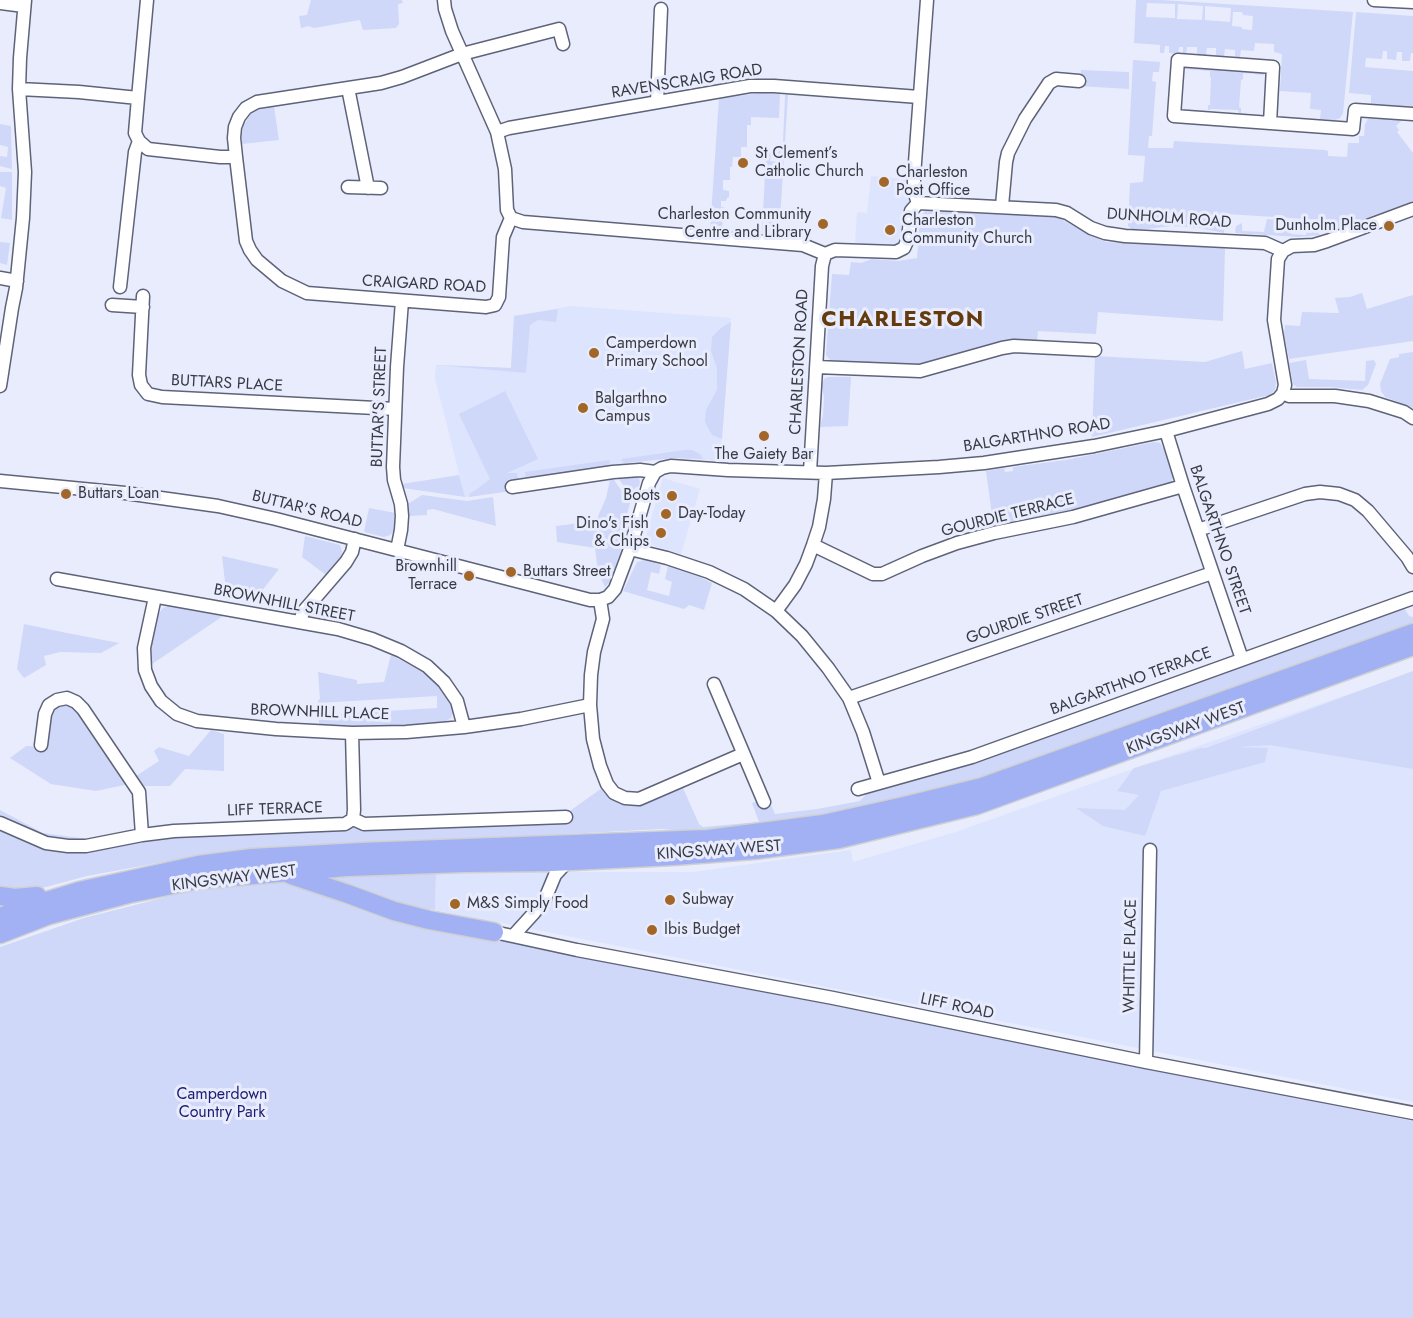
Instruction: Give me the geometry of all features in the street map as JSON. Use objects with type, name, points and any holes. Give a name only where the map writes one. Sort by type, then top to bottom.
[{"type":"highway","name":"KINGSWAY WEST","points":[[0,917],[79,891],[198,865],[252,858],[708,839],[823,824],[982,787],[1413,633]]},
{"type":"highway","name":"KINGSWAY WEST","points":[[0,934],[49,915],[128,894],[197,880],[347,867],[568,861],[754,850],[839,839],[977,806],[1413,646]]},
{"type":"highway","points":[[283,872],[394,911],[494,932]]},
{"type":"highway","points":[[0,896],[15,898],[79,891]]},
{"type":"street","points":[[147,0],[135,133],[139,141],[148,149],[236,157]]},
{"type":"street","name":"CRAIGARD ROAD","points":[[444,0],[452,30],[462,54],[497,132],[505,169],[507,210],[511,218],[503,237],[499,297],[495,305],[486,307],[307,293],[282,281],[257,260],[246,241],[234,138],[235,127],[246,108],[257,102],[381,83],[462,54],[559,29],[563,44]]},
{"type":"street","points":[[511,218],[523,222],[803,245],[825,254],[835,250],[896,252],[904,248],[908,239],[911,211],[918,203],[914,191],[914,176],[927,0]]},
{"type":"street","points":[[1374,0],[1413,2]]},
{"type":"street","points":[[0,3],[25,3],[19,89],[25,187],[17,281],[0,386]]},
{"type":"street","points":[[657,102],[661,9]]},
{"type":"street","points":[[1270,123],[1273,68],[1178,60],[1174,116],[1270,123],[1353,129],[1355,110],[1413,114]]},
{"type":"street","points":[[1002,206],[1008,153],[1025,119],[1049,83],[1056,79],[1079,81]]},
{"type":"street","name":"RAVENSCRAIG ROAD","points":[[497,132],[750,86],[919,97]]},
{"type":"street","points":[[348,88],[368,188]]},
{"type":"street","points":[[19,89],[138,98]]},
{"type":"street","points":[[120,287],[135,152],[139,141]]},
{"type":"street","points":[[348,188],[381,188]]},
{"type":"street","name":"DUNHOLM ROAD","points":[[918,203],[1056,210],[1067,213],[1091,228],[1106,233],[1125,236],[1265,243],[1283,251],[1292,246],[1314,245],[1328,241],[1413,209]]},
{"type":"street","points":[[1283,251],[1278,259],[1274,320],[1285,385],[1283,393],[1289,396],[1335,396],[1369,401],[1404,412],[1413,418]]},
{"type":"street","name":"CHARLESTON ROAD","points":[[810,472],[822,266],[825,254]]},
{"type":"street","points":[[0,278],[17,281]]},
{"type":"street","name":"BUTTAR'S STREET","points":[[397,550],[402,516],[393,467],[402,301]]},
{"type":"street","name":"BUTTARS PLACE","points":[[112,305],[143,302],[139,375],[141,385],[148,394],[173,398],[395,409]]},
{"type":"street","points":[[816,367],[920,371],[1014,346],[1095,350]]},
{"type":"street","name":"BALGARTHNO ROAD","points":[[512,487],[613,472],[640,470],[655,472],[671,466],[826,473],[984,463],[1094,446],[1166,430],[1268,404],[1278,399],[1283,393]]},
{"type":"street","name":"BALGARTHNO STREET","points":[[1166,430],[1242,659]]},
{"type":"street","points":[[655,472],[649,483],[630,549],[615,590],[608,597],[600,600],[603,619],[594,652],[590,705],[593,739],[600,766],[607,784],[614,793],[625,798],[639,799],[743,754]]},
{"type":"street","points":[[776,611],[795,585],[813,545],[819,527],[826,473]]},
{"type":"street","name":"BUTTAR'S ROAD","points":[[0,481],[196,502],[276,519],[590,600],[600,600]]},
{"type":"street","name":"GOURDIE TERRACE","points":[[813,545],[873,574],[882,574],[957,543],[1073,517],[1183,486]]},
{"type":"street","points":[[1198,530],[1305,494],[1320,492],[1339,494],[1355,500],[1368,511],[1413,567]]},
{"type":"street","points":[[300,622],[303,612],[346,562],[352,552],[355,539]]},
{"type":"street","points":[[630,549],[709,572],[744,589],[776,611],[802,636],[849,698],[863,732],[879,783]]},
{"type":"street","name":"GOURDIE STREET","points":[[849,698],[1212,573]]},
{"type":"street","name":"BROWNHILL STREET","points":[[57,579],[338,629],[372,639],[401,651],[427,666],[444,682],[457,701],[464,727]]},
{"type":"street","name":"BROWNHILL PLACE","points":[[155,597],[144,648],[145,670],[151,686],[161,701],[177,714],[197,721],[276,729],[352,733],[406,732],[464,727],[590,705]]},
{"type":"street","name":"BALGARTHNO TERRACE","points":[[858,789],[972,758],[1413,598]]},
{"type":"street","points":[[714,684],[764,802]]},
{"type":"street","points":[[40,745],[45,714],[49,705],[57,699],[67,698],[76,702],[139,792],[142,835]]},
{"type":"street","points":[[352,733],[353,819]]},
{"type":"street","name":"LIFF TERRACE","points":[[0,823],[46,843],[86,846],[174,831],[345,824],[353,819],[364,824],[559,814]]},
{"type":"street","name":"WHITTLE PLACE","points":[[1146,1062],[1150,850]]},
{"type":"street","points":[[513,936],[545,899],[555,875],[568,861]]},
{"type":"street","name":"LIFF ROAD","points":[[494,932],[1413,1113]]},
{"type":"shaded area","points":[[871,176],[907,179],[907,190],[910,194],[909,205],[902,212],[901,228],[904,231],[901,241],[894,247],[877,248],[873,244],[855,244],[857,212],[867,213]]},
{"type":"shaded area","name":"Balgarthno Campus","points":[[571,306],[731,318],[720,461],[674,458],[624,463],[509,481],[511,491],[465,497],[435,378],[436,365],[511,368],[514,316]]},
{"type":"shaded area","points":[[663,478],[700,489],[681,554],[644,543]]},
{"type":"shaded area","points":[[1413,672],[1413,1102],[435,910],[436,872],[694,872],[851,850],[853,862],[956,832]]},
{"type":"green space","points":[[311,0],[402,0],[403,3],[398,4],[399,24],[396,28],[363,30],[360,20],[301,28],[299,16],[307,15]]},
{"type":"green space","points":[[1136,0],[1353,12],[1343,113],[1335,120],[1320,119],[1321,110],[1310,109],[1311,93],[1280,91],[1282,54],[1274,52],[1274,44],[1255,43],[1254,51],[1241,50],[1240,57],[1235,57],[1235,50],[1225,49],[1224,56],[1216,56],[1216,48],[1207,48],[1206,55],[1197,55],[1197,47],[1187,47],[1186,54],[1183,54],[1183,47],[1179,47],[1178,54],[1169,53],[1169,46],[1165,46],[1164,53],[1160,53],[1160,45],[1134,43]],"holes":[[[1147,3],[1175,4],[1175,18],[1146,17]],[[1178,4],[1203,6],[1202,20],[1177,19]],[[1205,6],[1231,8],[1230,22],[1205,20]],[[1233,12],[1253,16],[1252,30],[1232,26]]]},
{"type":"green space","points":[[1356,12],[1413,16],[1413,53],[1411,53],[1410,61],[1402,61],[1402,52],[1397,52],[1396,60],[1387,59],[1387,51],[1383,51],[1382,59],[1366,58],[1365,67],[1413,71],[1413,108],[1371,104],[1371,95],[1349,93]]},
{"type":"green space","points":[[1133,60],[1160,62],[1159,72],[1153,72],[1152,81],[1156,82],[1152,136],[1149,136],[1148,148],[1173,148],[1174,141],[1325,150],[1328,151],[1328,156],[1347,157],[1348,143],[1359,143],[1359,136],[1364,136],[1368,119],[1402,120],[1396,126],[1399,130],[1397,132],[1413,153],[1413,201],[1328,232],[1324,220],[1226,214],[1224,233],[1172,226],[1132,229],[1128,226],[1130,183],[1143,182],[1145,156],[1128,155]]},
{"type":"green space","points":[[1188,67],[1261,71],[1264,75],[1243,73],[1239,107],[1241,113],[1238,110],[1208,110],[1210,71],[1186,69]]},
{"type":"green space","points":[[1081,70],[1129,72],[1129,89],[1079,86]]},
{"type":"green space","points":[[763,93],[780,94],[779,118],[751,117],[751,125],[747,125],[747,147],[741,147],[741,157],[733,157],[730,180],[723,180],[723,190],[729,191],[729,197],[726,201],[721,201],[721,207],[726,208],[723,212],[722,231],[710,230],[719,98]]},
{"type":"green space","points":[[785,95],[788,95],[779,235],[762,233],[766,155],[771,153],[770,161],[778,162],[778,153],[783,143]]},
{"type":"green space","points":[[274,107],[279,140],[242,144],[243,126],[251,114]]},
{"type":"green space","points":[[0,124],[11,126],[12,169],[0,166],[0,156],[7,157],[8,147],[0,145]]},
{"type":"green space","points":[[0,172],[12,172],[12,220],[1,218],[6,188],[0,186]]},
{"type":"green space","points":[[925,211],[1057,217],[1106,242],[1225,248],[1223,321],[1098,312],[1096,334],[1038,331],[1037,341],[1009,341],[914,365],[834,362],[829,359],[826,355],[832,274],[849,275],[851,262],[861,263],[872,259],[898,261],[917,258],[920,218]]},
{"type":"green space","points":[[1267,219],[1290,221],[1291,234],[1306,235],[1307,228],[1315,229],[1320,235],[1299,237],[1235,233],[1236,226],[1242,223],[1242,231],[1264,232]]},
{"type":"green space","points":[[0,242],[10,243],[7,265],[0,263]]},
{"type":"green space","points":[[1362,293],[1367,309],[1413,295],[1413,341],[1289,359],[1284,334],[1285,325],[1300,326],[1302,312],[1339,313],[1335,298]]},
{"type":"green space","points":[[558,309],[556,322],[538,320],[530,325],[526,373],[436,365],[511,368],[514,316]]},
{"type":"green space","points":[[731,322],[722,439],[712,435],[705,422],[706,410],[717,390],[717,368],[711,351],[712,337]]},
{"type":"green space","points":[[1242,351],[1245,369],[1272,363],[1276,383],[1275,390],[1269,395],[1092,437],[1095,356],[1205,362]]},
{"type":"green space","points":[[1413,352],[1413,408],[1385,397],[1380,384],[1390,359],[1399,357],[1399,354]]},
{"type":"green space","points":[[1306,360],[1309,379],[1365,381],[1366,361],[1374,360],[1376,364],[1368,385],[1362,390],[1297,387],[1293,384],[1289,363]]},
{"type":"green space","points":[[851,377],[848,426],[820,427],[824,398],[822,385],[824,379]]},
{"type":"green space","points":[[505,391],[538,459],[507,473],[517,473],[518,480],[509,482],[511,491],[469,497],[470,493],[490,479],[459,414]]},
{"type":"green space","points":[[1154,442],[1166,448],[1174,474],[1170,486],[1073,513],[994,529],[986,471],[1004,468],[1005,472],[1013,471],[1013,467],[1066,460]]},
{"type":"green space","points":[[692,450],[700,454],[703,459],[674,458],[624,463],[621,459]]},
{"type":"green space","points":[[609,460],[608,466],[526,479],[525,472]]},
{"type":"green space","points":[[459,475],[465,497],[403,488],[402,484]]},
{"type":"green space","points":[[636,476],[640,482],[632,497],[618,478]]},
{"type":"green space","points":[[610,480],[614,480],[630,503],[624,527],[628,531],[609,583],[605,587],[598,572],[595,548],[557,542],[556,526],[596,521],[606,498]]},
{"type":"green space","points":[[422,495],[467,501],[493,497],[496,526],[433,509],[427,510],[427,515],[409,516],[408,504]]},
{"type":"green space","points":[[369,508],[395,513],[395,530],[390,535],[384,537],[364,532]]},
{"type":"green space","points":[[305,536],[340,545],[341,557],[326,575],[302,557]]},
{"type":"green space","points":[[222,556],[279,569],[261,592],[229,586],[227,599]]},
{"type":"green space","points":[[644,560],[661,565],[659,574],[651,572],[647,590],[669,596],[672,582],[665,579],[668,566],[712,583],[704,610],[689,605],[684,609],[623,591],[637,562]]},
{"type":"green space","points":[[169,606],[223,616],[152,664],[151,648],[159,613],[163,608]]},
{"type":"green space","points":[[1403,606],[1409,616],[1413,617],[1413,625],[979,778],[903,800],[822,817],[700,832],[661,829],[280,849],[174,860],[87,876],[16,895],[0,891],[0,828],[45,847],[129,842],[175,835],[567,813],[602,788],[613,800],[626,806],[639,806],[683,788],[699,824],[703,827],[759,822],[752,803],[769,800],[775,814],[860,801],[869,791]]},
{"type":"green space","points":[[24,624],[119,643],[101,653],[60,652],[44,656],[46,665],[24,678],[17,669]]},
{"type":"green space","points":[[391,655],[432,678],[446,695],[453,712],[451,718],[446,721],[397,726],[319,726],[319,715],[437,708],[437,696],[318,703],[320,699],[318,672],[357,680],[357,684],[384,682]]},
{"type":"green space","points":[[1413,671],[1413,769],[1270,745],[1237,747],[1268,748],[1265,762],[1161,791],[1145,836],[1103,826],[1076,808],[1125,810],[1139,795],[1117,791],[1134,768],[1206,748]]},
{"type":"green space","points":[[70,704],[80,711],[129,784],[96,791],[51,784],[10,758],[26,746],[44,747],[49,715],[57,705]]},
{"type":"green space","points":[[211,730],[224,734],[224,771],[185,769],[170,786],[144,786],[136,776],[159,761],[154,751],[159,747],[189,756]]},
{"type":"green space","points":[[0,810],[43,833],[94,840],[69,843],[46,839],[0,818]]},
{"type":"green space","points":[[436,872],[435,910],[385,902],[314,876]]},
{"type":"green space","name":"Camperdown Country Park","points":[[284,882],[406,921],[1029,1044],[1146,1062],[1244,1088],[1413,1121],[1413,1318],[0,1318],[0,947],[84,918],[201,888]]},
{"type":"place","name":"St Clement’s Catholic Church","points":[[743,163]]},
{"type":"place","name":"Charleston Post Office","points":[[884,182]]},
{"type":"place","name":"Charleston Community Centre and Library","points":[[823,224]]},
{"type":"place","name":"Dunholm Place","points":[[1389,226]]},
{"type":"place","name":"Charleston Community Church","points":[[890,230]]},
{"type":"place","name":"Camperdown Primary School","points":[[594,353]]},
{"type":"place","name":"Balgarthno Campus","points":[[583,408]]},
{"type":"place","name":"The Gaiety Bar","points":[[764,436]]},
{"type":"place","name":"Buttars Loan","points":[[66,494]]},
{"type":"place","name":"Boots","points":[[672,496]]},
{"type":"place","name":"Day-Today","points":[[666,514]]},
{"type":"place","name":"Dino's Fish & Chips","points":[[661,533]]},
{"type":"place","name":"Buttars Street","points":[[511,572]]},
{"type":"place","name":"Brownhill Terrace","points":[[469,576]]},
{"type":"place","name":"Subway","points":[[670,900]]},
{"type":"place","name":"M&S Simply Food","points":[[455,904]]},
{"type":"place","name":"Ibis Budget","points":[[652,930]]},
{"type":"district","name":"CHARLESTON","points":[[903,321]]}]
